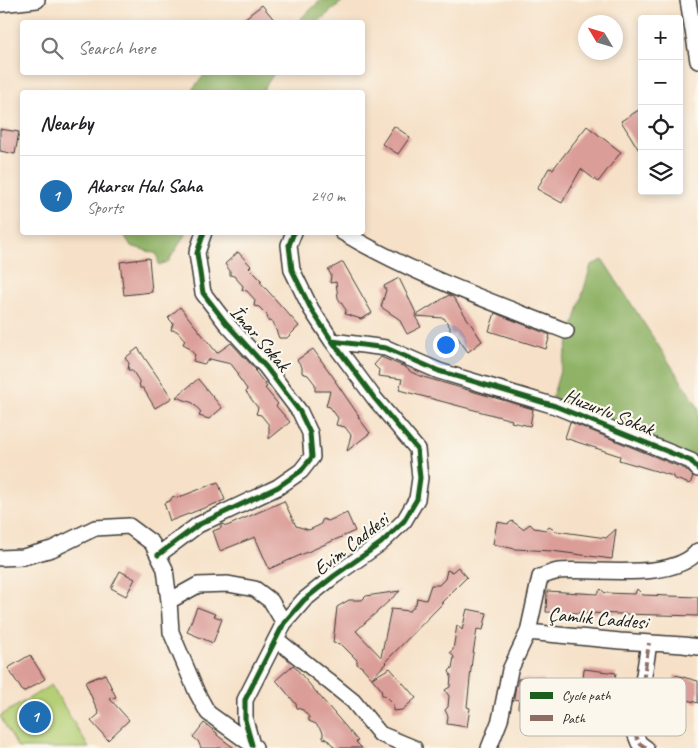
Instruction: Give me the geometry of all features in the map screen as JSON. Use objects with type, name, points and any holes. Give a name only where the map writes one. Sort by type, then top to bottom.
[{"type":"street","points":[[0,4],[37,0]]},
{"type":"street","points":[[688,0],[698,61]]},
{"type":"street","name":"İmar Sokak","points":[[158,555],[198,525],[278,487],[301,471],[312,456],[310,433],[300,412],[266,367],[202,293],[197,253],[203,235]]},
{"type":"street","name":"Evim Caddesi","points":[[254,747],[245,720],[245,700],[284,624],[304,600],[381,543],[404,521],[417,499],[420,478],[417,450],[375,399],[311,309],[292,270],[289,245],[293,235]]},
{"type":"street","points":[[347,235],[373,251],[442,282],[566,331]]},
{"type":"street","name":"Huzurlu Sokak","points":[[332,341],[386,348],[439,371],[555,406],[691,461],[698,469]]},
{"type":"street","points":[[0,558],[23,557],[52,549],[95,528],[129,526],[152,543],[165,570],[170,601],[171,632],[197,693],[208,713],[254,747]]},
{"type":"street","points":[[528,632],[540,576],[557,571],[600,572],[662,569],[692,559],[698,551]]},
{"type":"street","points":[[170,601],[198,585],[228,584],[254,590],[271,601],[284,624]]},
{"type":"street","name":"Çamlık Caddesi","points":[[489,748],[500,720],[510,670],[528,632],[698,647]]},
{"type":"street","points":[[276,639],[353,701],[380,734],[414,748]]},
{"type":"street","points":[[644,678],[649,643]]},
{"type":"street","points":[[636,736],[639,743],[646,748]]},
{"type":"green space","points":[[321,0],[344,0],[320,20],[299,20]]},
{"type":"green space","points":[[204,75],[273,75],[263,90],[192,90]]},
{"type":"green space","points":[[124,235],[185,235],[168,262],[159,265],[157,254],[131,246]]},
{"type":"green space","points":[[603,260],[698,407],[698,460],[552,398],[591,265]]},
{"type":"green space","points":[[51,685],[89,748],[18,748],[0,716]]},
{"type":"building","points":[[262,5],[274,20],[243,20]]},
{"type":"building","points":[[638,110],[638,149],[621,121]]},
{"type":"building","points":[[394,126],[410,137],[398,154],[382,144]]},
{"type":"building","points":[[587,126],[621,152],[598,182],[581,169],[562,203],[537,189],[549,168],[553,169]]},
{"type":"building","points":[[0,129],[19,132],[15,154],[0,151]]},
{"type":"building","points":[[238,252],[251,266],[249,268],[262,281],[260,282],[299,326],[287,338],[279,338],[273,322],[268,321],[267,315],[259,307],[254,306],[255,300],[247,291],[242,290],[243,286],[234,276],[230,275],[230,271],[225,264]]},
{"type":"building","points":[[149,258],[152,292],[124,295],[120,262]]},
{"type":"building","points":[[343,262],[372,313],[361,319],[345,314],[346,310],[338,298],[336,282],[330,283],[331,275],[328,270]]},
{"type":"building","points":[[399,278],[417,315],[449,295],[453,297],[482,341],[468,352],[455,334],[450,335],[450,327],[444,318],[415,316],[421,327],[407,334],[399,319],[381,307],[386,290],[384,286]]},
{"type":"building","points":[[180,307],[217,353],[231,343],[256,370],[267,387],[265,388],[278,404],[276,406],[290,422],[269,439],[269,425],[261,415],[256,414],[258,408],[246,392],[247,389],[231,364],[210,359],[204,364],[193,361],[195,355],[183,344],[185,340],[177,331],[171,330],[173,323],[168,318]]},
{"type":"building","points":[[495,313],[550,335],[546,349],[489,331]]},
{"type":"building","points":[[138,348],[172,398],[155,408],[143,388],[140,388],[139,381],[132,370],[128,370],[129,363],[125,358]]},
{"type":"building","points":[[313,349],[370,433],[347,451],[351,435],[345,427],[336,425],[338,418],[330,407],[326,406],[330,391],[315,391],[315,384],[308,375],[302,373],[302,367],[297,360]]},
{"type":"building","points":[[381,357],[405,367],[420,376],[533,409],[530,426],[399,390],[402,379],[378,376],[379,370],[374,365]]},
{"type":"building","points":[[198,379],[222,408],[209,419],[199,416],[201,412],[193,403],[176,397]]},
{"type":"building","points":[[570,422],[685,469],[693,476],[690,484],[673,478],[673,476],[619,460],[620,456],[565,438]]},
{"type":"building","points":[[218,482],[225,500],[170,521],[164,503],[170,501],[173,496],[177,498]]},
{"type":"building","points":[[284,501],[296,526],[309,530],[320,525],[323,519],[328,521],[347,513],[355,531],[269,569],[255,537],[220,551],[213,531],[221,528],[221,524],[227,526]]},
{"type":"building","points":[[512,521],[523,529],[530,524],[534,528],[546,530],[549,527],[556,531],[606,538],[616,529],[612,559],[552,551],[515,549],[493,544],[497,522],[508,524]]},
{"type":"building","points":[[458,567],[467,577],[372,678],[390,668],[416,698],[402,710],[393,711],[393,704],[382,695],[381,689],[362,667],[357,664],[357,660],[341,644],[333,643],[337,607],[349,600],[362,600],[366,596],[400,591],[356,631],[381,657],[391,609],[410,611],[416,604],[417,598],[426,600],[431,585],[439,585],[445,579],[447,570],[452,572]]},
{"type":"building","points":[[120,571],[135,579],[126,596],[111,588]]},
{"type":"building","points":[[601,589],[605,593],[635,594],[637,589],[643,595],[698,597],[698,616],[546,612],[547,591],[597,594]]},
{"type":"building","points":[[197,607],[222,619],[213,643],[187,632]]},
{"type":"building","points":[[467,609],[487,613],[483,630],[477,629],[467,707],[470,708],[467,727],[447,724],[448,716],[445,710],[448,707],[449,696],[445,690],[450,687],[451,676],[449,671],[452,668],[454,657],[450,652],[453,650],[457,625],[462,630]]},
{"type":"building","points":[[30,655],[45,679],[23,692],[8,668]]},
{"type":"building","points":[[293,665],[362,748],[335,748],[327,739],[323,738],[323,732],[316,724],[309,721],[309,717],[303,710],[297,708],[296,704],[276,680]]},
{"type":"building","points":[[584,669],[616,673],[615,678],[583,678]]},
{"type":"building","points":[[105,674],[116,697],[110,699],[129,720],[108,740],[91,721],[99,714],[85,682]]},
{"type":"building","points":[[675,675],[698,681],[698,703],[686,700],[686,678],[674,678]]},
{"type":"building","points":[[518,679],[520,679],[520,708],[518,708],[519,700],[514,699],[516,685],[518,685]]},
{"type":"building","points":[[204,723],[234,748],[201,748],[198,741],[193,737]]},
{"type":"marked path","points":[[644,678],[649,643]]},
{"type":"marked path","points":[[636,736],[639,743],[646,748]]},
{"type":"cycle path","points":[[158,555],[198,525],[278,487],[301,471],[312,457],[310,433],[300,412],[266,367],[226,323],[203,293],[197,253],[203,235]]},
{"type":"cycle path","points":[[252,745],[245,720],[245,700],[284,623],[304,600],[381,543],[404,521],[417,499],[420,478],[417,449],[375,399],[311,309],[292,270],[289,245],[293,235]]},
{"type":"cycle path","points":[[332,341],[386,348],[439,371],[555,406],[691,461],[698,469]]},
{"type":"place","name":"Akarsu Halı Saha","points":[[35,717]]}]
